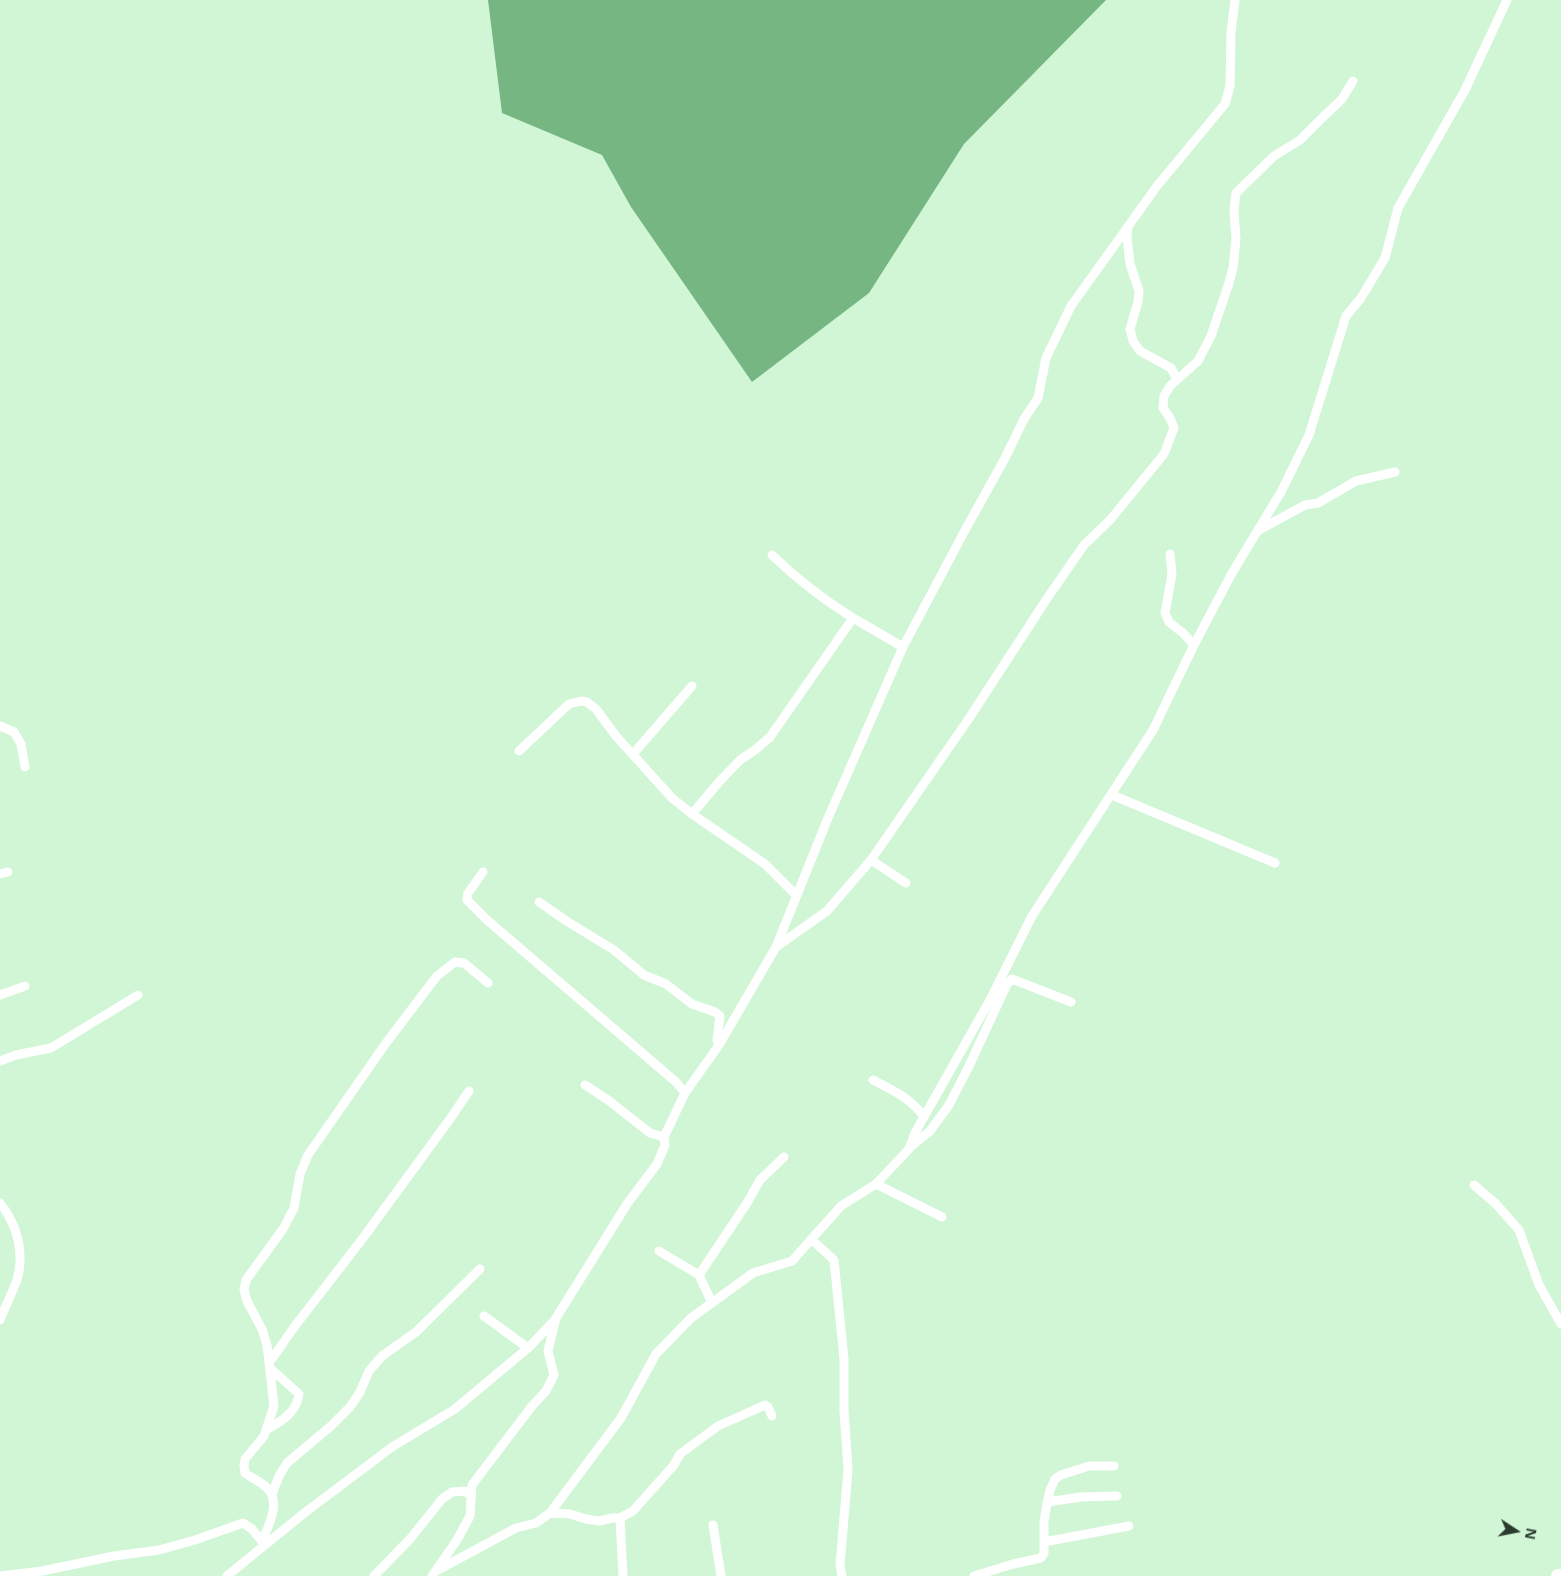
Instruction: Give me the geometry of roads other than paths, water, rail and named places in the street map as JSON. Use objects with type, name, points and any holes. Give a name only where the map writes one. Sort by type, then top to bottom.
[{"type":"street","points":[[226,1576],[263,1543],[392,1447],[455,1409],[528,1348],[556,1318],[627,1204],[657,1164],[665,1145],[664,1137],[685,1093],[719,1045],[776,947],[828,818],[903,648],[1024,419],[1038,398],[1046,358],[1071,306],[1157,186],[1225,104],[1230,86],[1231,33],[1235,0]]},
{"type":"street","points":[[909,1148],[916,1131],[990,1000],[1032,916],[1153,730],[1194,645],[1232,573],[1281,492],[1309,435],[1346,316],[1361,298],[1385,258],[1398,208],[1465,90],[1507,0]]},
{"type":"street","points":[[776,947],[827,911],[871,860],[970,717],[1084,545],[1110,520],[1164,454],[1174,428],[1163,408],[1164,396],[1170,386],[1198,361],[1211,336],[1229,283],[1233,268],[1236,239],[1234,210],[1236,193],[1274,156],[1300,140],[1319,122],[1342,99],[1353,81]]},
{"type":"street","points":[[1128,226],[1127,237],[1130,264],[1139,292],[1130,329],[1133,341],[1140,351],[1171,368],[1177,379]]},
{"type":"street","points":[[1258,530],[1305,506],[1318,503],[1356,481],[1395,472]]},
{"type":"street","points":[[1170,554],[1172,574],[1165,613],[1169,622],[1194,645]]},
{"type":"street","points":[[772,555],[806,586],[853,618],[903,648]]},
{"type":"street","points":[[692,814],[740,760],[770,737],[853,618]]},
{"type":"street","points":[[633,754],[692,686]]},
{"type":"street","points":[[520,751],[569,704],[581,701],[587,702],[596,709],[616,736],[672,798],[765,864],[796,896]]},
{"type":"street","points":[[0,726],[14,732],[21,744],[25,767]]},
{"type":"street","points":[[1112,795],[1275,863]]},
{"type":"street","points":[[871,860],[906,883]]},
{"type":"street","points":[[483,872],[468,893],[467,900],[487,920],[676,1082],[685,1093]]},
{"type":"street","points":[[539,902],[614,950],[644,975],[666,984],[692,1004],[716,1012],[720,1016],[717,1040],[719,1045]]},
{"type":"street","points":[[263,1543],[274,1504],[272,1494],[262,1483],[245,1473],[244,1466],[245,1459],[264,1436],[274,1406],[267,1345],[262,1329],[247,1301],[244,1290],[246,1280],[283,1229],[294,1208],[300,1174],[308,1155],[386,1043],[437,976],[455,962],[464,963],[488,983]]},
{"type":"street","points":[[434,1574],[516,1528],[536,1523],[550,1513],[622,1418],[656,1354],[691,1318],[754,1273],[792,1261],[841,1206],[876,1184],[909,1148],[930,1131],[949,1104],[970,1066],[990,1019],[1007,984],[1012,979],[1071,1002]]},
{"type":"street","points":[[0,995],[25,986]]},
{"type":"street","points":[[0,1061],[16,1055],[51,1048],[138,995]]},
{"type":"street","points":[[990,1000],[990,1019]]},
{"type":"street","points":[[873,1080],[911,1102],[924,1117]]},
{"type":"street","points":[[585,1085],[608,1100],[650,1133],[664,1137]]},
{"type":"street","points":[[270,1366],[295,1326],[363,1238],[469,1091]]},
{"type":"street","points":[[699,1275],[760,1180],[784,1156]]},
{"type":"street","points":[[876,1184],[942,1216]]},
{"type":"street","points":[[1474,1185],[1496,1204],[1519,1230],[1539,1284],[1561,1324]]},
{"type":"street","points":[[0,1203],[17,1232],[19,1252],[19,1270],[0,1320]]},
{"type":"street","points":[[812,1240],[834,1260],[844,1359],[844,1410],[848,1470],[840,1558],[842,1576]]},
{"type":"street","points":[[660,1252],[699,1275],[712,1304]]},
{"type":"street","points":[[272,1494],[279,1476],[287,1463],[331,1426],[350,1407],[360,1392],[369,1371],[382,1356],[416,1332],[480,1269]]},
{"type":"street","points":[[484,1316],[528,1348]]},
{"type":"street","points":[[434,1574],[470,1516],[472,1484],[526,1413],[546,1391],[554,1374],[548,1350],[556,1318]]},
{"type":"street","points":[[266,1430],[294,1410],[299,1394],[270,1366]]},
{"type":"street","points":[[550,1513],[570,1514],[599,1521],[620,1518],[633,1511],[674,1466],[680,1454],[718,1426],[765,1405],[772,1416]]},
{"type":"street","points":[[974,1576],[1041,1558],[1044,1553],[1044,1521],[1047,1502],[1055,1479],[1089,1466],[1114,1466]]},
{"type":"street","points":[[374,1576],[410,1539],[442,1499],[452,1492],[464,1491],[471,1495]]},
{"type":"street","points":[[1047,1502],[1081,1497],[1117,1496]]},
{"type":"street","points":[[620,1518],[623,1576]]},
{"type":"street","points":[[0,1576],[42,1571],[114,1556],[159,1550],[243,1523],[252,1529],[263,1543]]},
{"type":"street","points":[[713,1525],[721,1576]]},
{"type":"street","points":[[1044,1542],[1129,1526]]}]
